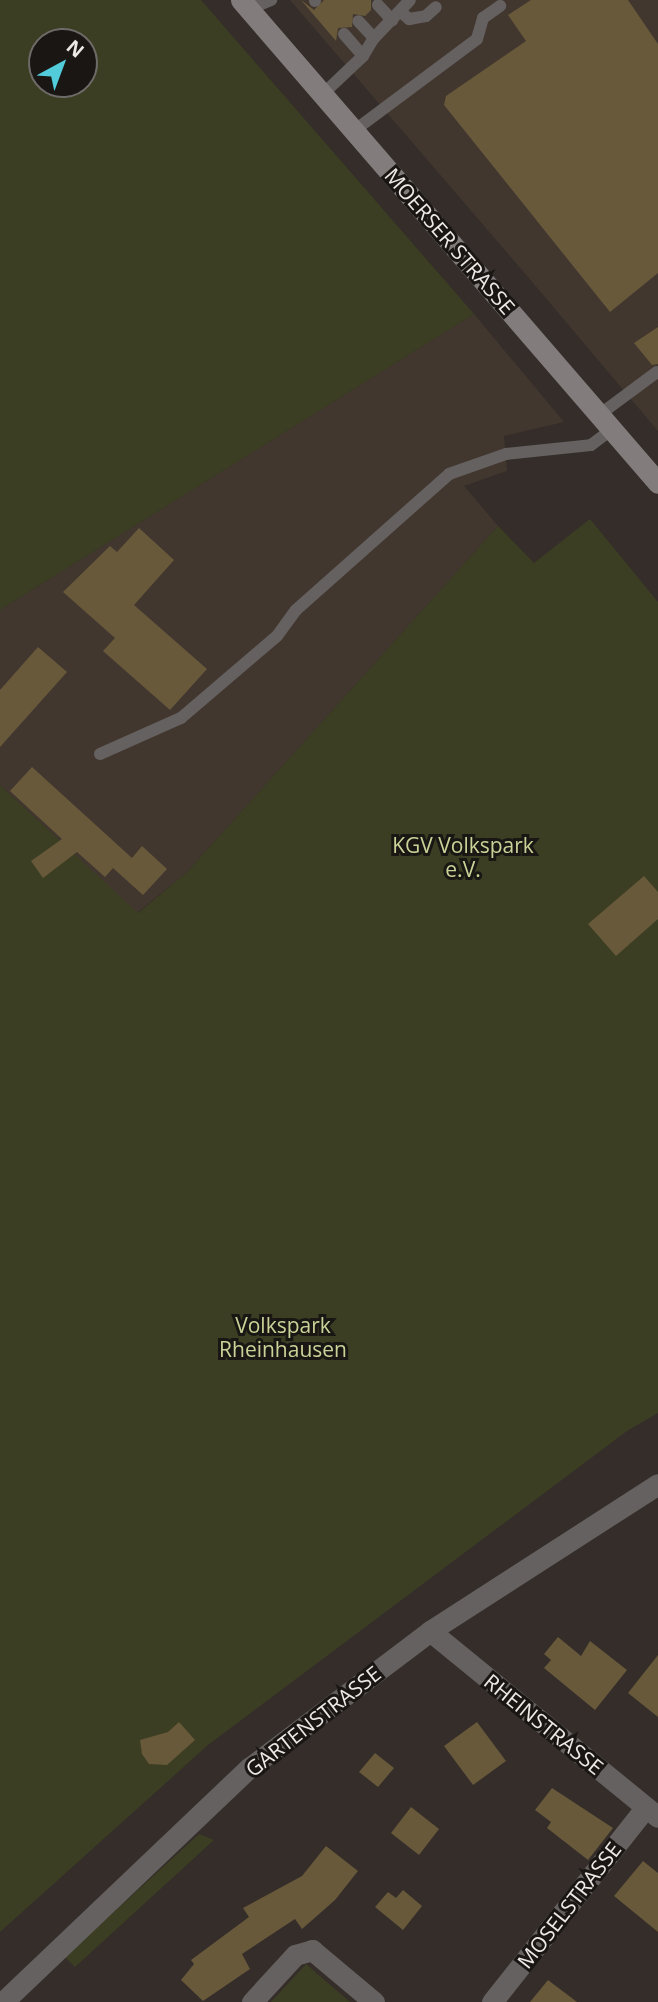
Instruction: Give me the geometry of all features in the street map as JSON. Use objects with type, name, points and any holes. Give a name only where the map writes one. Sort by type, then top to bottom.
[{"type":"main road","name":"MOERSER STRASSE","points":[[246,5],[658,484]]},
{"type":"street","name":"GARTENSTRASSE","points":[[4,2002],[249,1768],[430,1631],[658,1484]]},
{"type":"street","name":"RHEINSTRASSE","points":[[430,1631],[652,1812]]},
{"type":"street","name":"MOSELSTRASSE","points":[[492,2002],[652,1812]]},
{"type":"street","points":[[252,2002],[303,1950],[322,1955],[374,2002]]},
{"type":"lane","points":[[246,5],[271,0]]},
{"type":"lane","points":[[378,5],[404,7]]},
{"type":"lane","points":[[355,130],[477,39],[483,18],[500,6]]},
{"type":"lane","points":[[324,93],[363,57],[374,38],[404,7]]},
{"type":"lane","points":[[404,7],[409,19],[426,16],[436,7]]},
{"type":"lane","points":[[358,21],[374,38]]},
{"type":"lane","points":[[344,34],[363,57]]},
{"type":"lane","points":[[100,754],[181,718],[277,636],[296,610],[449,474],[506,454],[592,445],[605,422],[657,372]]},
{"type":"shaded area","points":[[290,0],[658,0],[658,431],[528,277]]},
{"type":"shaded area","points":[[474,314],[564,422],[504,436],[507,471],[464,486],[498,526],[187,872],[137,913],[0,785],[0,610]]},
{"type":"green space","points":[[0,0],[201,0],[474,314],[0,610]]},
{"type":"green space","name":"Volkspark Rheinhausen","points":[[590,519],[658,602],[658,1413],[627,1431],[208,1745],[0,1932],[0,785],[138,913],[187,872],[498,526],[534,563]]},
{"type":"green space","points":[[199,1834],[214,1840],[75,1967],[65,1957]]},
{"type":"green space","points":[[306,1964],[350,2002],[271,2002]]},
{"type":"building","points":[[301,0],[314,10],[324,0],[371,0],[371,10],[365,16],[353,14],[352,27],[338,28],[336,41]]},
{"type":"building","points":[[531,0],[628,0],[658,44],[658,273],[610,312],[444,105],[446,96],[526,41],[508,15]]},
{"type":"building","points":[[658,327],[658,364],[652,365],[634,343]]},
{"type":"building","points":[[139,528],[174,560],[134,605],[207,669],[170,710],[103,651],[115,638],[63,592],[110,546],[117,552]]},
{"type":"building","points":[[38,647],[67,672],[0,747],[0,690]]},
{"type":"building","points":[[32,767],[132,858],[142,846],[167,869],[143,895],[113,868],[105,877],[77,852],[43,878],[31,861],[62,839],[10,791]]},
{"type":"building","points":[[644,876],[658,892],[658,919],[616,956],[588,924]]},
{"type":"building","points":[[558,1637],[581,1656],[590,1641],[627,1670],[595,1710],[544,1668],[551,1660],[544,1654]]},
{"type":"building","points":[[658,1655],[658,1717],[628,1693]]},
{"type":"building","points":[[179,1722],[195,1740],[167,1765],[149,1764],[142,1754],[140,1740],[168,1732]]},
{"type":"building","points":[[477,1722],[506,1761],[473,1785],[444,1746]]},
{"type":"building","points":[[375,1753],[394,1768],[378,1787],[359,1772]]},
{"type":"building","points":[[552,1788],[613,1828],[588,1860],[547,1828],[551,1822],[535,1810]]},
{"type":"building","points":[[411,1807],[439,1829],[419,1855],[391,1833]]},
{"type":"building","points":[[326,1846],[358,1871],[335,1900],[302,1929],[295,1919],[242,1954],[250,1969],[203,2001],[181,1980],[194,1964],[191,1960],[249,1917],[243,1908],[302,1876]]},
{"type":"building","points":[[643,1861],[658,1873],[658,1932],[614,1896]]},
{"type":"building","points":[[403,1890],[422,1906],[403,1930],[375,1907],[388,1892],[396,1898]]},
{"type":"building","points":[[548,1980],[577,2002],[530,2002]]},
{"type":"park label","name":"KGV Volkspark e.V.","points":[[463,857]]}]
